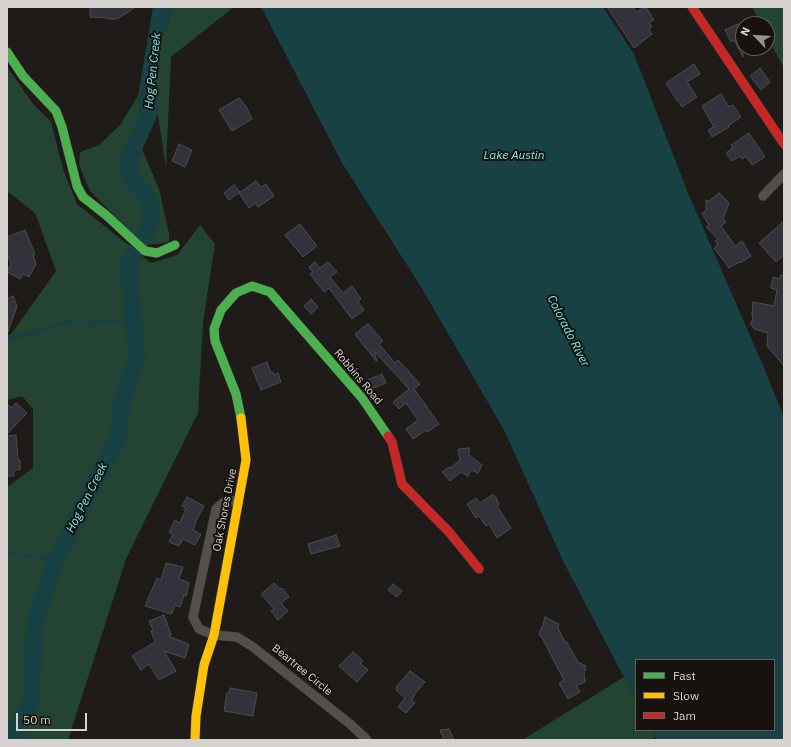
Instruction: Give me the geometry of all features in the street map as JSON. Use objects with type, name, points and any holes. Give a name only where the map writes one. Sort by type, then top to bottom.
[{"type":"street","points":[[692,7],[784,144]]},
{"type":"street","points":[[7,52],[23,76],[56,111],[62,127],[76,186],[83,197],[145,251],[157,253],[175,245]]},
{"type":"street","points":[[763,196],[784,174]]},
{"type":"street","name":"Robbins Road","points":[[236,293],[252,286],[270,292],[362,398],[392,442],[402,484],[449,532],[479,569]]},
{"type":"street","name":"Oak Shores Drive","points":[[195,740],[196,716],[203,672],[214,635],[246,460],[243,427],[236,394],[215,341],[214,329],[221,310],[236,293]]},
{"type":"street","points":[[214,635],[199,629],[193,617],[216,509],[225,501],[238,501]]},
{"type":"street","name":"Beartree Circle","points":[[214,635],[237,638],[253,647],[350,724],[367,740]]},
{"type":"green space","points":[[173,7],[234,7],[171,57],[166,167],[156,103],[158,48]]},
{"type":"green space","points":[[752,7],[784,7],[784,68],[775,52],[775,16],[757,16]]},
{"type":"green space","points":[[7,67],[34,105],[51,122],[63,169],[77,204],[151,263],[177,255],[200,225],[215,244],[203,322],[198,413],[126,559],[68,740],[7,740],[7,487],[33,468],[33,409],[22,396],[7,400],[7,336],[12,333],[56,271],[35,213],[7,191]]},
{"type":"green space","points":[[138,96],[142,149],[159,189],[169,233],[169,242],[158,244],[143,244],[90,191],[79,165],[80,152],[99,145],[120,125]]},
{"type":"green space","points":[[624,677],[635,698],[635,731],[652,731],[655,736],[652,740],[522,740]]},
{"type":"water","points":[[153,7],[173,7],[158,48],[156,103],[142,134],[138,96]]},
{"type":"water","name":"Lake Austin","points":[[261,7],[603,7],[634,54],[688,193],[784,417],[784,740],[656,740],[652,731],[775,731],[775,659],[635,659],[635,698],[564,563],[504,430],[421,287],[342,163]]},
{"type":"building","points":[[90,7],[136,7],[117,19],[108,19],[90,17]]},
{"type":"building","points":[[607,7],[633,7],[636,12],[646,7],[654,20],[649,23],[652,26],[649,30],[652,34],[634,48]]},
{"type":"building","points":[[735,25],[735,42],[734,40],[731,42],[725,30]]},
{"type":"building","points":[[694,64],[700,74],[687,82],[697,97],[682,107],[666,83]]},
{"type":"building","points":[[760,68],[770,82],[761,90],[750,76]]},
{"type":"building","points":[[721,94],[729,107],[733,105],[741,117],[728,126],[729,127],[712,137],[708,130],[714,127],[702,106]]},
{"type":"building","points":[[239,98],[246,106],[252,119],[232,131],[219,110]]},
{"type":"building","points":[[749,133],[765,157],[752,165],[746,156],[742,159],[740,156],[732,161],[726,153],[733,148],[731,145]]},
{"type":"building","points":[[179,144],[192,150],[185,167],[172,161]]},
{"type":"building","points":[[256,181],[261,187],[266,184],[274,196],[258,207],[256,203],[249,208],[239,193]]},
{"type":"building","points":[[234,185],[240,192],[229,200],[224,193]]},
{"type":"building","points":[[719,193],[729,203],[723,219],[726,222],[721,226],[735,246],[742,241],[751,256],[729,268],[714,248],[718,245],[715,241],[718,239],[706,227],[709,225],[702,214],[706,210],[706,200],[709,201]]},
{"type":"building","points":[[784,221],[784,255],[776,262],[759,243]]},
{"type":"building","points":[[300,224],[317,246],[303,257],[285,235]]},
{"type":"building","points":[[25,230],[35,254],[33,255],[36,264],[29,277],[23,274],[20,279],[7,272],[11,264],[7,253],[7,237]]},
{"type":"building","points":[[315,262],[320,268],[328,262],[337,272],[330,277],[343,293],[352,286],[361,299],[358,302],[364,310],[352,319],[329,288],[324,292],[310,274],[313,272],[309,267]]},
{"type":"building","points":[[781,275],[784,275],[784,366],[767,346],[768,333],[754,329],[750,323],[753,320],[753,302],[774,306],[777,290],[771,288],[773,277],[780,279]]},
{"type":"building","points":[[13,296],[17,306],[8,332],[7,299]]},
{"type":"building","points":[[311,299],[318,307],[311,314],[304,306]]},
{"type":"building","points":[[368,324],[383,341],[379,344],[395,363],[398,360],[420,384],[414,389],[439,424],[427,432],[426,430],[413,439],[406,429],[418,420],[406,403],[399,409],[393,402],[409,389],[374,351],[376,361],[355,334]]},
{"type":"building","points":[[267,362],[271,373],[273,372],[274,375],[278,373],[281,382],[261,390],[252,368]]},
{"type":"building","points":[[382,374],[386,383],[371,389],[367,380]]},
{"type":"building","points":[[16,403],[27,413],[7,434],[7,404],[12,408]]},
{"type":"building","points":[[16,435],[20,470],[14,470],[14,476],[7,476],[7,436]]},
{"type":"building","points":[[469,448],[469,455],[482,465],[478,473],[471,470],[468,476],[461,472],[450,481],[442,472],[460,460],[458,449]]},
{"type":"building","points":[[492,495],[497,499],[499,504],[497,506],[511,528],[497,538],[489,524],[486,526],[479,516],[476,518],[467,504],[476,498],[480,503]]},
{"type":"building","points":[[187,497],[204,506],[193,530],[201,534],[195,545],[183,539],[179,546],[169,542],[173,534],[169,532],[175,520],[180,523],[186,508],[182,506]]},
{"type":"building","points":[[336,535],[340,546],[311,554],[308,544]]},
{"type":"building","points":[[166,563],[183,567],[179,579],[189,583],[186,596],[184,595],[180,607],[175,605],[171,614],[145,606],[157,578],[161,580]]},
{"type":"building","points":[[274,583],[280,589],[282,588],[289,597],[281,603],[288,611],[278,620],[271,611],[274,609],[261,594]]},
{"type":"building","points":[[393,584],[402,591],[397,597],[388,590]]},
{"type":"building","points":[[164,615],[171,634],[170,637],[189,644],[185,658],[164,651],[176,671],[159,680],[149,664],[141,670],[132,656],[155,642],[151,631],[153,630],[149,621]]},
{"type":"building","points":[[545,617],[559,624],[558,628],[565,642],[566,641],[578,662],[586,666],[584,675],[585,682],[576,686],[580,692],[568,699],[559,683],[564,680],[541,636],[539,635]]},
{"type":"building","points":[[353,652],[363,661],[360,663],[368,670],[357,682],[339,666]]},
{"type":"building","points":[[410,671],[425,682],[414,695],[412,700],[415,703],[406,713],[398,707],[405,698],[396,690],[396,687]]},
{"type":"building","points":[[230,688],[257,693],[253,716],[224,711],[227,693],[229,693]]},
{"type":"building","points":[[449,729],[454,740],[444,740],[440,730]]},
{"type":"waterway","name":"Hog Pen Creek","points":[[141,241],[150,226],[151,203],[131,176],[128,161],[150,111],[150,107]]},
{"type":"waterway","name":"Hog Pen Creek","points":[[11,740],[31,703],[35,621],[53,566],[118,437],[123,397],[137,357],[128,267],[134,252]]},
{"type":"waterway","points":[[7,340],[68,322],[93,324],[100,320],[112,322],[133,319]]},
{"type":"waterway","points":[[7,550],[17,555],[57,559]]},
{"type":"traffic: fast","points":[[7,52],[23,76],[56,111],[62,127],[77,186],[83,197],[106,215],[145,251],[157,253],[175,245]]},
{"type":"traffic: fast","points":[[241,418],[236,394],[215,341],[214,329],[221,310],[236,293],[252,286],[270,292],[362,398],[388,436]]},
{"type":"traffic: slow","points":[[195,740],[196,716],[204,665],[214,635],[246,460],[241,418]]},
{"type":"traffic: jam","points":[[692,7],[784,144]]},
{"type":"traffic: jam","points":[[388,436],[392,442],[402,484],[449,532],[479,569]]},
{"type":"water label","name":"Colorado River","points":[[568,331]]}]
